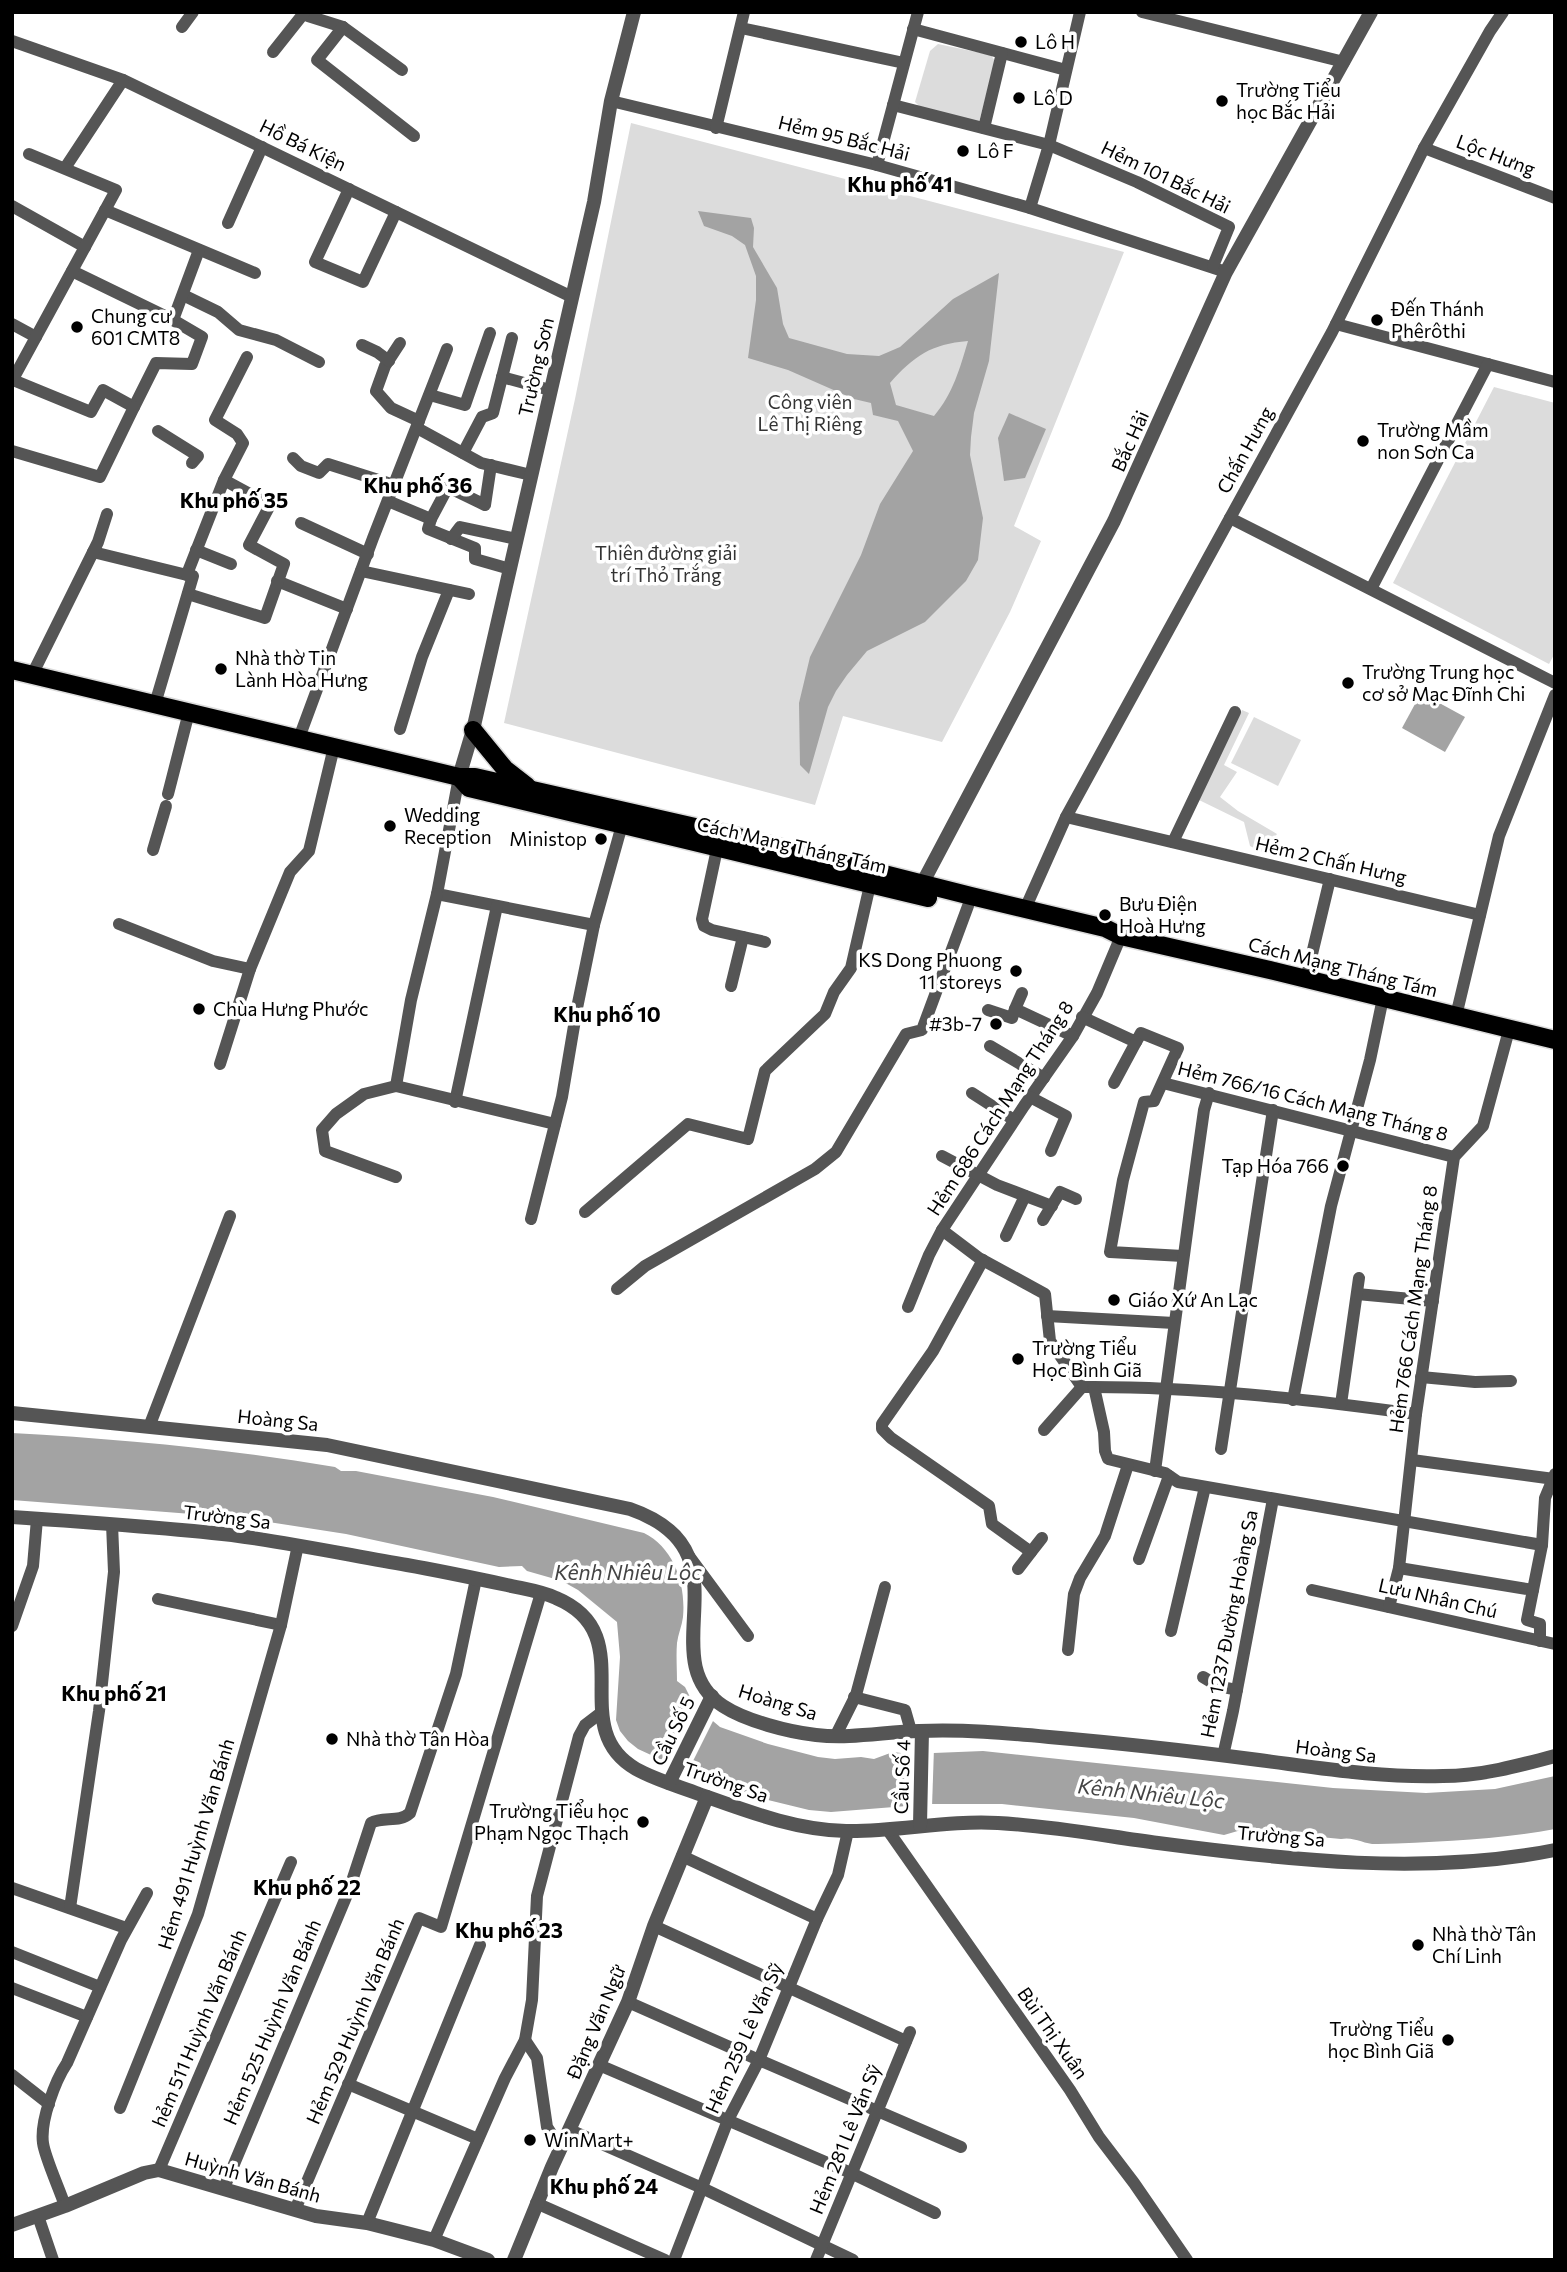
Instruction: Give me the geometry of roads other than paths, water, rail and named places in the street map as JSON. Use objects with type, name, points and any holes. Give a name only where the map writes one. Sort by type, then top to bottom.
[{"type":"main road","name":"Cách Mạng Tháng Tám","points":[[12,670],[459,777],[475,777],[726,834],[1105,928],[1121,936],[1554,1040]]},
{"type":"main road","points":[[473,730],[505,769],[533,790]]},
{"type":"main road","name":"Cách Mạng Tháng Tám","points":[[459,777],[469,788],[717,849],[1100,939],[1121,936]]},
{"type":"street","points":[[182,27],[193,12]]},
{"type":"street","name":"Trường Sơn","points":[[459,777],[473,730],[517,539],[594,202],[611,101],[634,12]]},
{"type":"street","points":[[716,128],[744,12]]},
{"type":"street","points":[[877,164],[918,12]]},
{"type":"street","points":[[1030,208],[1049,145],[1080,12]]},
{"type":"street","points":[[1142,12],[1343,62]]},
{"type":"street","name":"Bắc Hải","points":[[922,884],[1114,522],[1220,269],[1371,12]]},
{"type":"street","name":"Chấn Hưng","points":[[1025,909],[1066,817],[1336,324],[1424,148],[1503,12]]},
{"type":"street","points":[[273,52],[304,13],[343,27],[402,70]]},
{"type":"street","points":[[343,27],[317,60],[414,136]]},
{"type":"street","points":[[741,28],[904,63]]},
{"type":"street","points":[[913,29],[1066,70]]},
{"type":"street","name":"Hồ Bá Kiện","points":[[12,41],[123,80],[572,297]]},
{"type":"street","points":[[984,128],[1002,53]]},
{"type":"street","points":[[65,168],[123,80]]},
{"type":"street","name":"Hẻm 95 Bắc Hải","points":[[611,101],[877,164],[1030,208],[1220,269]]},
{"type":"street","points":[[892,105],[1049,145]]},
{"type":"street","name":"Hẻm 101 Bắc Hải","points":[[1049,145],[1136,181],[1230,227],[1220,269]]},
{"type":"street","points":[[228,223],[262,147]]},
{"type":"street","name":"Lộc Hưng","points":[[1424,148],[1555,198]]},
{"type":"street","points":[[29,154],[116,190],[12,380],[91,412],[103,390],[134,407]]},
{"type":"street","points":[[349,189],[315,262],[363,282],[396,212]]},
{"type":"street","points":[[12,206],[85,247]]},
{"type":"street","points":[[105,210],[255,273]]},
{"type":"street","points":[[173,320],[199,250]]},
{"type":"street","points":[[12,451],[100,477],[156,363],[192,364],[202,337],[72,271]]},
{"type":"street","points":[[183,295],[218,312],[239,330],[276,340],[319,362]]},
{"type":"street","points":[[12,324],[36,337]]},
{"type":"street","points":[[1336,324],[1555,382]]},
{"type":"street","points":[[430,395],[465,405],[490,332]]},
{"type":"street","points":[[463,453],[482,417],[493,413],[512,338]]},
{"type":"street","points":[[400,343],[376,391],[391,408],[481,463],[531,475]]},
{"type":"street","points":[[362,345],[389,361]]},
{"type":"street","points":[[299,738],[447,349]]},
{"type":"street","points":[[187,575],[224,480],[243,443],[237,434],[215,420],[247,357]]},
{"type":"street","points":[[1371,589],[1488,364]]},
{"type":"street","points":[[502,377],[551,390]]},
{"type":"street","points":[[158,431],[198,456],[192,463]]},
{"type":"street","points":[[293,458],[301,466],[319,473],[328,464],[394,485]]},
{"type":"street","points":[[491,465],[485,505],[448,487],[428,530],[475,548],[475,559],[510,569]]},
{"type":"street","points":[[188,594],[265,618],[284,564],[249,545],[270,505],[224,480]]},
{"type":"street","points":[[388,501],[431,519]]},
{"type":"street","points":[[32,675],[93,552],[107,514]]},
{"type":"street","points":[[1230,517],[1555,683]]},
{"type":"street","points":[[301,523],[368,554]]},
{"type":"street","points":[[451,539],[460,527],[517,539]]},
{"type":"street","points":[[196,550],[231,564]]},
{"type":"street","points":[[93,552],[193,576],[155,704]]},
{"type":"street","points":[[361,571],[469,594]]},
{"type":"street","points":[[277,581],[347,609]]},
{"type":"street","points":[[400,729],[422,657],[449,590]]},
{"type":"street","points":[[1456,1016],[1499,836],[1555,695]]},
{"type":"street","points":[[153,850],[189,712]]},
{"type":"street","points":[[1173,842],[1235,712]]},
{"type":"street","points":[[220,1064],[250,968],[290,872],[309,851],[334,747]]},
{"type":"street","points":[[396,1086],[411,1000],[437,894],[459,777]]},
{"type":"street","name":"Hẻm 2 Chấn Hưng","points":[[1066,817],[1480,915]]},
{"type":"street","points":[[531,1219],[555,1124],[594,925],[622,825]]},
{"type":"street","points":[[717,849],[702,919],[704,926],[765,942]]},
{"type":"street","points":[[1306,979],[1330,879]]},
{"type":"street","points":[[585,1212],[688,1124],[748,1139],[765,1071],[825,1014],[834,992],[850,968],[870,885]]},
{"type":"street","points":[[437,894],[594,925]]},
{"type":"street","points":[[455,1102],[497,906]]},
{"type":"street","points":[[617,1289],[645,1266],[815,1169],[836,1152],[906,1034],[922,1030],[968,906]]},
{"type":"street","points":[[119,924],[213,961],[250,968]]},
{"type":"street","name":"Hẻm 686 Cách Mạng Tháng 8","points":[[1121,936],[1097,993],[1073,1036],[942,1230],[982,1259],[1045,1294],[1050,1341],[1088,1387],[1104,1432],[1108,1459],[1128,1465]]},
{"type":"street","points":[[732,986],[743,937]]},
{"type":"street","points":[[988,1010],[1012,1018],[1022,993]]},
{"type":"street","points":[[1293,1400],[1331,1206],[1370,1060],[1383,998]]},
{"type":"street","points":[[1015,1009],[1073,1036]]},
{"type":"street","points":[[1082,1017],[1136,1042]]},
{"type":"street","points":[[1454,1157],[1483,1126],[1509,1030]]},
{"type":"street","points":[[1114,1083],[1141,1033],[1178,1048],[1154,1101],[1144,1102],[1123,1180],[1110,1252],[1183,1256]]},
{"type":"street","points":[[990,1046],[1044,1078]]},
{"type":"street","name":"Hẻm 766/16 Cách Mạng Tháng 8","points":[[1163,1083],[1454,1157]]},
{"type":"street","points":[[396,1177],[325,1151],[322,1130],[335,1115],[364,1094],[396,1086],[555,1124]]},
{"type":"street","points":[[972,1093],[1014,1121]]},
{"type":"street","points":[[1154,1471],[1183,1256],[1209,1093]]},
{"type":"street","points":[[1030,1097],[1066,1116],[1051,1152]]},
{"type":"street","points":[[1221,1448],[1273,1110]]},
{"type":"street","points":[[942,1156],[1052,1206]]},
{"type":"street","name":"Hẻm 766 Cách Mạng Tháng 8","points":[[1388,1607],[1399,1568],[1416,1414],[1454,1157]]},
{"type":"street","points":[[1043,1220],[1060,1192],[1076,1199]]},
{"type":"street","points":[[1006,1236],[1025,1195]]},
{"type":"street","points":[[149,1427],[230,1216]]},
{"type":"street","points":[[908,1307],[942,1230]]},
{"type":"street","points":[[982,1259],[933,1351],[882,1424],[882,1429],[989,1507],[992,1524],[1031,1552]]},
{"type":"street","points":[[1340,1404],[1359,1278]]},
{"type":"street","points":[[1357,1294],[1433,1301]]},
{"type":"street","points":[[1047,1316],[1174,1323]]},
{"type":"street","points":[[1422,1377],[1475,1382],[1511,1381]]},
{"type":"street","points":[[1044,1430],[1088,1387],[1231,1394],[1416,1414]]},
{"type":"street","name":"Hoàng Sa","points":[[12,1413],[327,1445],[648,1515],[663,1524],[689,1555],[696,1595],[693,1655],[699,1676],[712,1696],[733,1712],[802,1732],[835,1737],[917,1731],[1050,1737],[1341,1772],[1435,1776],[1492,1771],[1555,1756]]},
{"type":"street","points":[[1412,1460],[1554,1476],[1545,1498],[1542,1545],[1527,1620],[1540,1625],[1539,1641]]},
{"type":"street","points":[[1068,1650],[1074,1594],[1080,1578],[1105,1536],[1128,1465],[1169,1476],[1178,1482],[1542,1545]]},
{"type":"street","points":[[1139,1559],[1169,1476]]},
{"type":"street","points":[[1171,1631],[1205,1487]]},
{"type":"street","name":"Hẻm 1237 Đường Hoàng Sa","points":[[1223,1756],[1273,1499]]},
{"type":"street","name":"Trường Sa","points":[[12,1517],[214,1533],[298,1545],[476,1578],[559,1599],[575,1608],[587,1619],[595,1632],[602,1657],[602,1712],[606,1733],[615,1751],[632,1766],[669,1783],[783,1822],[818,1829],[848,1831],[920,1825],[997,1823],[1206,1848],[1366,1863],[1477,1862],[1555,1850]]},
{"type":"street","points":[[12,1626],[33,1566],[37,1519]]},
{"type":"street","points":[[70,1908],[99,1711],[114,1572],[111,1524]]},
{"type":"street","points":[[1018,1569],[1042,1538]]},
{"type":"street","name":"Hẻm 491 Huỳnh Văn Bánh","points":[[120,2108],[198,1913],[281,1626],[298,1545]]},
{"type":"street","points":[[689,1555],[748,1636]]},
{"type":"street","points":[[1399,1568],[1533,1590]]},
{"type":"street","name":"Hẻm 525 Huỳnh Văn Bánh","points":[[224,2188],[349,1890],[368,1828],[376,1820],[403,1818],[410,1813],[456,1674],[476,1578]]},
{"type":"street","points":[[835,1737],[854,1698],[885,1587]]},
{"type":"street","name":"Lưu Nhân Chú","points":[[1312,1590],[1555,1644]]},
{"type":"street","name":"Hẻm 529 Huỳnh Văn Bánh","points":[[295,2210],[419,1918],[440,1927],[541,1593]]},
{"type":"street","points":[[158,1599],[281,1626]]},
{"type":"street","points":[[1203,1677],[1218,1686],[1237,1690]]},
{"type":"street","name":"Cầu Số 5","points":[[669,1783],[712,1696]]},
{"type":"street","points":[[854,1698],[905,1710],[917,1731]]},
{"type":"street","points":[[434,2240],[524,2040],[532,2000],[537,1896],[579,1736],[585,1726],[602,1712]]},
{"type":"street","name":"Cầu Số 4","points":[[917,1731],[922,1748],[920,1825]]},
{"type":"street","name":"Đặng Văn Ngữ","points":[[514,2260],[536,2203],[628,2002],[654,1926],[707,1797]]},
{"type":"street","name":"Bùi Thị Xuân","points":[[887,1829],[1187,2260]]},
{"type":"street","name":"Hẻm 259 Lê Văn Sỹ","points":[[674,2260],[728,2120],[759,2060],[838,1875],[848,1831]]},
{"type":"street","points":[[682,1856],[817,1919]]},
{"type":"street","name":"hẻm 511 Huỳnh Văn Bánh","points":[[159,2170],[291,1862]]},
{"type":"street","points":[[12,1888],[126,1928]]},
{"type":"street","points":[[65,2206],[43,2142],[49,2104],[56,2081],[67,2063],[126,1928],[147,1893]]},
{"type":"street","points":[[654,1926],[789,1987]]},
{"type":"street","points":[[367,2222],[480,1945]]},
{"type":"street","points":[[12,1952],[100,1987]]},
{"type":"street","name":"Hẻm 281 Lê Văn Sỹ","points":[[789,1987],[908,2037],[816,2260]]},
{"type":"street","points":[[13,1989],[87,2017]]},
{"type":"street","points":[[628,2002],[961,2147]]},
{"type":"street","points":[[524,2040],[537,2058],[547,2127],[561,2149]]},
{"type":"street","points":[[599,2065],[851,2172],[935,2213]]},
{"type":"street","points":[[13,2076],[49,2104]]},
{"type":"street","name":"Hẻm 529 Huỳnh Văn Bánh","points":[[348,2084],[478,2139]]},
{"type":"street","points":[[570,2130],[702,2188],[853,2260]]},
{"type":"street","name":"Huỳnh Văn Bánh","points":[[12,2225],[144,2173],[159,2170],[316,2216],[367,2222],[434,2240],[488,2260]]},
{"type":"street","points":[[536,2203],[665,2260]]},
{"type":"street","points":[[38,2216],[52,2260]]},
{"type":"water","points":[[698,211],[751,218],[754,228],[753,247],[777,288],[783,324],[789,338],[847,354],[879,356],[900,347],[953,299],[999,273],[989,361],[974,413],[971,437],[970,455],[983,518],[978,560],[966,581],[925,622],[867,651],[847,675],[828,707],[809,774],[800,765],[799,703],[810,657],[861,555],[880,504],[913,451],[898,421],[873,415],[871,403],[854,399],[788,370],[748,358],[756,300],[756,276],[745,245],[732,236],[704,226]],"holes":[[[968,341],[951,390],[934,416],[896,405],[890,383],[907,365],[933,348]]]},
{"type":"water","points":[[1009,413],[1046,429],[1025,478],[1004,481],[998,438]]},
{"type":"water","points":[[1421,693],[1465,717],[1445,752],[1402,728]]},
{"type":"water","name":"Kênh Nhiêu Lộc","points":[[12,1433],[174,1446],[335,1467],[341,1471],[356,1471],[493,1497],[644,1533],[670,1557],[680,1580],[683,1605],[677,1643],[677,1681],[685,1687],[694,1705],[720,1727],[768,1744],[818,1757],[874,1759],[893,1752],[909,1754],[983,1751],[1333,1788],[1426,1793],[1495,1789],[1555,1776],[1555,1829],[1466,1840],[1373,1844],[1248,1828],[1224,1835],[1134,1818],[1002,1804],[932,1804],[831,1812],[809,1810],[768,1800],[688,1772],[638,1749],[628,1741],[616,1720],[620,1657],[617,1622],[578,1590],[562,1581],[527,1571],[522,1566],[499,1567],[346,1534],[243,1518],[12,1500]]},
{"type":"place","name":"Lô H","points":[[1021,42]]},
{"type":"place","name":"Lô D","points":[[1019,98]]},
{"type":"place","name":"Trường Tiểu học Bắc Hải","points":[[1222,101]]},
{"type":"place","name":"Lô F","points":[[963,151]]},
{"type":"place","name":"Đến Thánh Phêrôthi","points":[[1377,320]]},
{"type":"place","name":"Chung cư 601 CMT8","points":[[77,327]]},
{"type":"place","name":"Trường Mầm non Sơn Ca","points":[[1363,441]]},
{"type":"place","name":"Nhà thờ Tin Lành Hòa Hưng","points":[[221,669]]},
{"type":"place","name":"Trường Trung học cơ sở Mạc Đĩnh Chi","points":[[1348,683]]},
{"type":"place","name":"Wedding Reception","points":[[390,826]]},
{"type":"place","name":"Ministop","points":[[601,839]]},
{"type":"place","name":"Bưu Điện Hoà Hưng","points":[[1105,915]]},
{"type":"place","name":"KS Dong Phuong 11 storeys","points":[[1016,971]]},
{"type":"place","name":"Chùa Hưng Phước","points":[[199,1009]]},
{"type":"place","name":"#3b-7","points":[[996,1024]]},
{"type":"place","name":"Tạp Hóa 766","points":[[1343,1166]]},
{"type":"place","name":"Giáo Xứ An Lạc","points":[[1114,1300]]},
{"type":"place","name":"Trường Tiểu Học Bình Giã","points":[[1018,1359]]},
{"type":"place","name":"Nhà thờ Tân Hòa","points":[[332,1739]]},
{"type":"place","name":"Trường Tiểu học Phạm Ngọc Thạch","points":[[643,1822]]},
{"type":"place","name":"Nhà thờ Tân Chí Linh","points":[[1418,1945]]},
{"type":"place","name":"Trường Tiểu học Bình Giã","points":[[1448,2040]]},
{"type":"place","name":"WinMart+","points":[[530,2140]]},
{"type":"district","name":"Khu phố 41","points":[[900,185]]},
{"type":"district","name":"Khu phố 36","points":[[418,486]]},
{"type":"district","name":"Khu phố 35","points":[[234,501]]},
{"type":"district","name":"Khu phố 10","points":[[607,1015]]},
{"type":"district","name":"Khu phố 21","points":[[114,1694]]},
{"type":"district","name":"Khu phố 22","points":[[307,1888]]},
{"type":"district","name":"Khu phố 23","points":[[509,1931]]},
{"type":"district","name":"Khu phố 24","points":[[604,2187]]},
{"type":"park label","name":"Công viên Lê Thị Riêng","points":[[810,413]]},
{"type":"park label","name":"Thiên đường giải trí Thỏ Trắng","points":[[666,564]]}]
